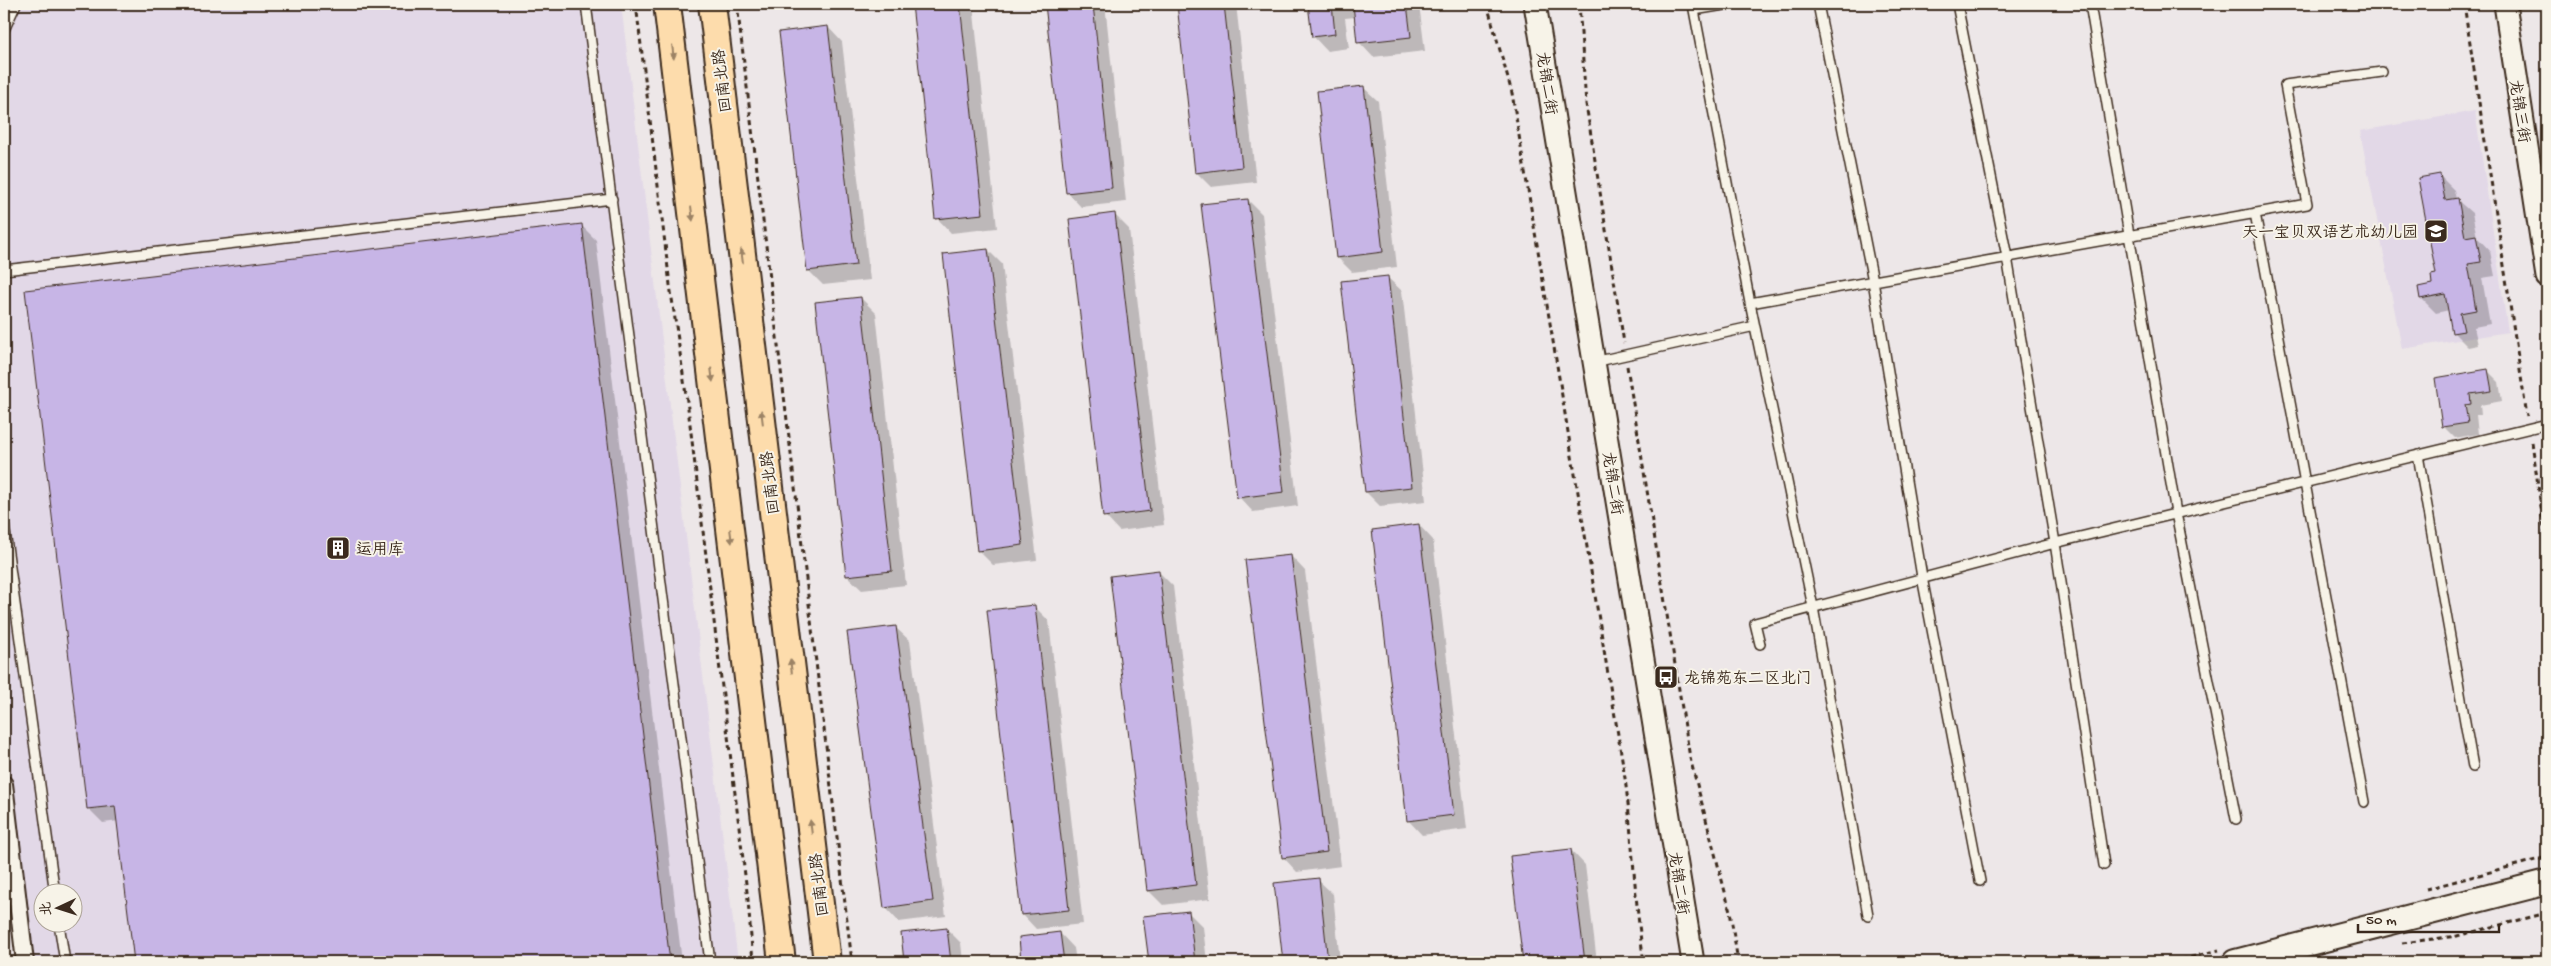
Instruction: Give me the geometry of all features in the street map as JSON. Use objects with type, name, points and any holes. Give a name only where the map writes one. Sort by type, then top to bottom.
[{"type":"main road","points":[[667,4],[782,962]]},
{"type":"main road","name":"回南北路","points":[[712,4],[827,962]]},
{"type":"main road","points":[[2235,962],[2547,882]]},
{"type":"street","name":"龙锦二街","points":[[1535,4],[1693,962]]},
{"type":"street","name":"龙锦三街","points":[[2504,4],[2547,277]]},
{"type":"street","points":[[4,784],[25,962]]},
{"type":"lane","points":[[4,30],[16,4]]},
{"type":"lane","points":[[586,4],[710,962]]},
{"type":"lane","points":[[1730,4],[1694,10],[1750,303],[1813,607],[1868,915]]},
{"type":"lane","points":[[1818,4],[1872,281],[1922,577],[1980,881]]},
{"type":"lane","points":[[1957,4],[2007,257],[2055,542],[2104,866]]},
{"type":"lane","points":[[2090,4],[2176,513],[2236,819]]},
{"type":"lane","points":[[1750,303],[2307,204],[2285,85],[2382,72]]},
{"type":"lane","points":[[4,270],[612,199]]},
{"type":"lane","points":[[2255,213],[2364,802]]},
{"type":"lane","points":[[1594,362],[1755,326]]},
{"type":"lane","points":[[1760,644],[1755,622],[2055,542],[2547,424]]},
{"type":"lane","points":[[2418,455],[2473,767]]},
{"type":"lane","points":[[4,524],[54,884]]},
{"type":"lane","points":[[61,934],[65,962]]},
{"type":"path","points":[[636,4],[670,285],[690,418],[753,962]]},
{"type":"path","points":[[737,4],[852,962]]},
{"type":"path","points":[[1487,4],[1512,92],[1624,771],[1632,826],[1636,907],[1644,962]]},
{"type":"path","points":[[1579,4],[1586,104],[1690,758],[1730,911],[1738,962]]},
{"type":"path","points":[[2464,4],[2547,550]]},
{"type":"path","points":[[2546,4],[2547,11]]},
{"type":"path","points":[[2535,860],[2547,857]]},
{"type":"path","points":[[2397,943],[2457,936],[2547,913]]},
{"type":"shaded area","name":"运用库","points":[[4,4],[621,4],[738,962],[32,962],[4,733]]},
{"type":"shaded area","name":"天一宝贝双语艺术幼儿园","points":[[2475,111],[2508,332],[2402,349],[2360,131]]},
{"type":"building","points":[[912,4],[960,4],[983,214],[935,219]]},
{"type":"building","points":[[1045,4],[1093,4],[1112,188],[1066,193]]},
{"type":"building","points":[[1177,4],[1224,4],[1242,167],[1195,173]]},
{"type":"building","points":[[1308,4],[1332,4],[1335,34],[1312,37]]},
{"type":"building","points":[[1353,4],[1407,4],[1411,37],[1357,43]]},
{"type":"building","points":[[828,26],[856,265],[807,271],[779,32]]},
{"type":"building","points":[[1364,86],[1383,252],[1336,258],[1317,91]]},
{"type":"building","points":[[2440,174],[2445,200],[2458,198],[2465,237],[2476,235],[2481,262],[2468,264],[2476,310],[2460,313],[2464,331],[2452,333],[2445,294],[2420,299],[2418,287],[2432,284],[2431,275],[2436,274],[2418,178]]},
{"type":"building","points":[[1248,199],[1284,492],[1237,498],[1201,204]]},
{"type":"building","points":[[1115,213],[1150,511],[1103,517],[1069,219]]},
{"type":"building","name":"运用库","points":[[582,224],[670,962],[134,962],[115,806],[87,809],[25,290]]},
{"type":"building","points":[[988,249],[1023,545],[977,551],[943,254]]},
{"type":"building","points":[[1388,276],[1412,487],[1365,492],[1341,281]]},
{"type":"building","points":[[861,297],[892,571],[846,576],[815,302]]},
{"type":"building","points":[[2488,369],[2492,391],[2470,394],[2471,404],[2465,405],[2468,423],[2442,427],[2435,378]]},
{"type":"building","points":[[1419,524],[1454,815],[1407,821],[1372,530]]},
{"type":"building","points":[[1291,555],[1327,852],[1282,858],[1245,560]]},
{"type":"building","points":[[1159,570],[1196,885],[1147,891],[1110,576]]},
{"type":"building","points":[[1035,605],[1069,910],[1021,915],[987,610]]},
{"type":"building","points":[[896,626],[933,901],[884,908],[847,632]]},
{"type":"building","points":[[1571,849],[1585,962],[1523,962],[1510,856]]},
{"type":"building","points":[[1319,878],[1328,962],[1283,962],[1274,883]]},
{"type":"building","points":[[1189,911],[1195,962],[1149,962],[1143,916]]},
{"type":"building","points":[[947,928],[951,962],[904,962],[901,933]]},
{"type":"building","points":[[1060,932],[1064,962],[1021,962],[1019,937]]},
{"type":"place","name":"天一宝贝双语艺术幼儿园","points":[[2436,231]]},
{"type":"place","name":"运用库","points":[[338,548]]},
{"type":"place","name":"龙锦苑东二区北门","points":[[1666,677]]}]
